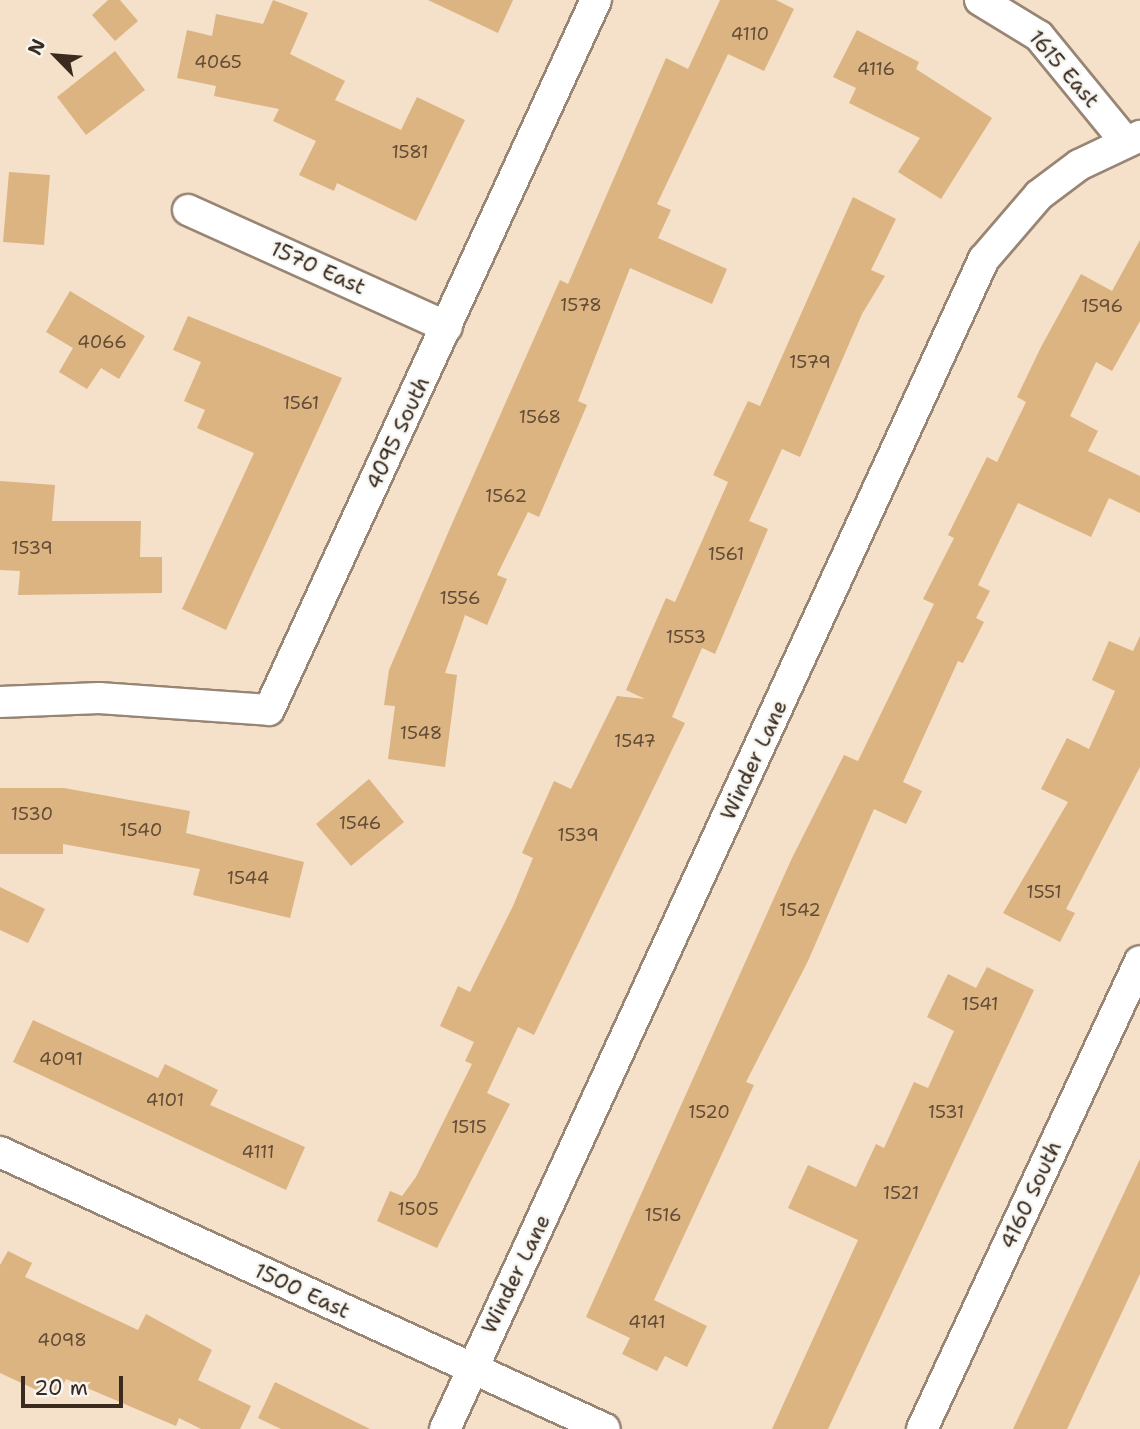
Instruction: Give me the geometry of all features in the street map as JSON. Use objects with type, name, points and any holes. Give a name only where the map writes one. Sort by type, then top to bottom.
[{"type":"street","name":"4095 South","points":[[0,702],[99,698],[269,710],[596,0]]},
{"type":"street","name":"1615 East","points":[[980,0],[1039,36],[1132,138]]},
{"type":"street","name":"Winder Lane","points":[[445,1429],[470,1368],[984,259],[1039,195],[1132,138]]},
{"type":"street","name":"1570 East","points":[[188,210],[447,327]]},
{"type":"street","name":"4160 South","points":[[922,1429],[1140,961]]},
{"type":"street","name":"1500 East","points":[[0,1152],[605,1429]]},
{"type":"building","points":[[108,0],[120,0],[138,21],[115,41],[92,15]]},
{"type":"building","points":[[273,0],[308,13],[290,54],[345,81],[335,100],[401,130],[417,97],[465,120],[416,221],[337,183],[334,191],[299,175],[316,141],[273,121],[279,109],[214,96],[216,86],[177,78],[187,30],[212,36],[216,14],[263,24]]},
{"type":"building","points":[[428,0],[513,0],[498,33]]},
{"type":"building","points":[[720,0],[776,0],[794,9],[764,71],[728,54],[657,204],[671,210],[658,238],[727,269],[712,304],[630,268],[578,401],[587,405],[539,517],[528,512],[497,575],[507,579],[487,625],[465,615],[445,673],[457,675],[445,767],[388,759],[395,706],[384,705],[389,670],[451,526],[560,280],[568,284],[666,58],[688,69]]},
{"type":"building","points":[[857,30],[919,62],[916,69],[992,118],[941,199],[898,172],[920,138],[849,103],[856,88],[833,77]]},
{"type":"building","points":[[115,51],[145,90],[86,135],[57,97]]},
{"type":"building","points":[[9,172],[50,175],[44,245],[3,242]]},
{"type":"building","points":[[853,197],[896,219],[871,270],[885,276],[862,314],[800,457],[782,449],[749,521],[768,529],[715,654],[702,648],[672,717],[685,723],[534,1035],[518,1027],[487,1093],[510,1104],[437,1248],[377,1221],[390,1191],[402,1196],[416,1177],[472,1064],[465,1061],[474,1042],[440,1026],[458,986],[470,992],[513,906],[533,858],[522,853],[554,781],[571,789],[617,696],[645,699],[626,690],[666,598],[675,602],[728,482],[713,475],[748,401],[760,406]]},
{"type":"building","points":[[1140,240],[1140,321],[1112,371],[1096,362],[1070,416],[1098,431],[1088,451],[1140,476],[1140,513],[1109,498],[1091,537],[1018,503],[978,585],[990,591],[976,618],[984,622],[963,663],[958,661],[903,782],[922,791],[906,824],[874,809],[808,961],[746,1082],[754,1085],[654,1300],[707,1326],[687,1367],[665,1356],[657,1371],[622,1354],[630,1338],[586,1317],[792,858],[844,755],[858,761],[934,604],[923,599],[954,538],[948,535],[987,457],[997,462],[1026,402],[1017,397],[1041,347],[1081,274],[1112,291]]},
{"type":"building","points":[[70,291],[145,336],[119,379],[101,368],[87,389],[59,372],[73,348],[46,332]]},
{"type":"building","points":[[188,316],[342,378],[226,630],[182,609],[254,453],[197,428],[205,410],[184,401],[201,362],[173,350]]},
{"type":"building","points":[[0,481],[55,485],[52,521],[141,521],[140,557],[162,557],[162,593],[18,595],[20,571],[0,570]]},
{"type":"building","points":[[1140,636],[1140,767],[1066,909],[1075,913],[1060,942],[1003,913],[1068,802],[1041,789],[1067,738],[1089,749],[1115,691],[1092,680],[1109,641],[1133,651]]},
{"type":"building","points":[[369,779],[404,822],[351,866],[316,824]]},
{"type":"building","points":[[0,788],[64,788],[190,811],[186,833],[304,862],[290,918],[193,895],[200,869],[63,844],[63,854],[0,854]]},
{"type":"building","points":[[0,887],[45,909],[28,943],[0,930]]},
{"type":"building","points":[[987,967],[1034,990],[828,1429],[772,1429],[858,1240],[788,1208],[808,1165],[856,1187],[876,1144],[884,1148],[914,1082],[928,1088],[954,1031],[927,1017],[948,974],[976,988]]},
{"type":"building","points":[[33,1020],[158,1078],[165,1064],[218,1090],[210,1105],[305,1147],[286,1190],[13,1062]]},
{"type":"building","points":[[1140,1159],[1140,1274],[1067,1429],[1013,1429]]},
{"type":"building","points":[[8,1251],[32,1263],[25,1277],[138,1330],[146,1314],[212,1350],[198,1380],[251,1406],[240,1429],[201,1429],[179,1418],[176,1426],[66,1379],[56,1399],[0,1373],[0,1265]]},
{"type":"building","points":[[275,1382],[370,1429],[281,1429],[258,1418]]}]
